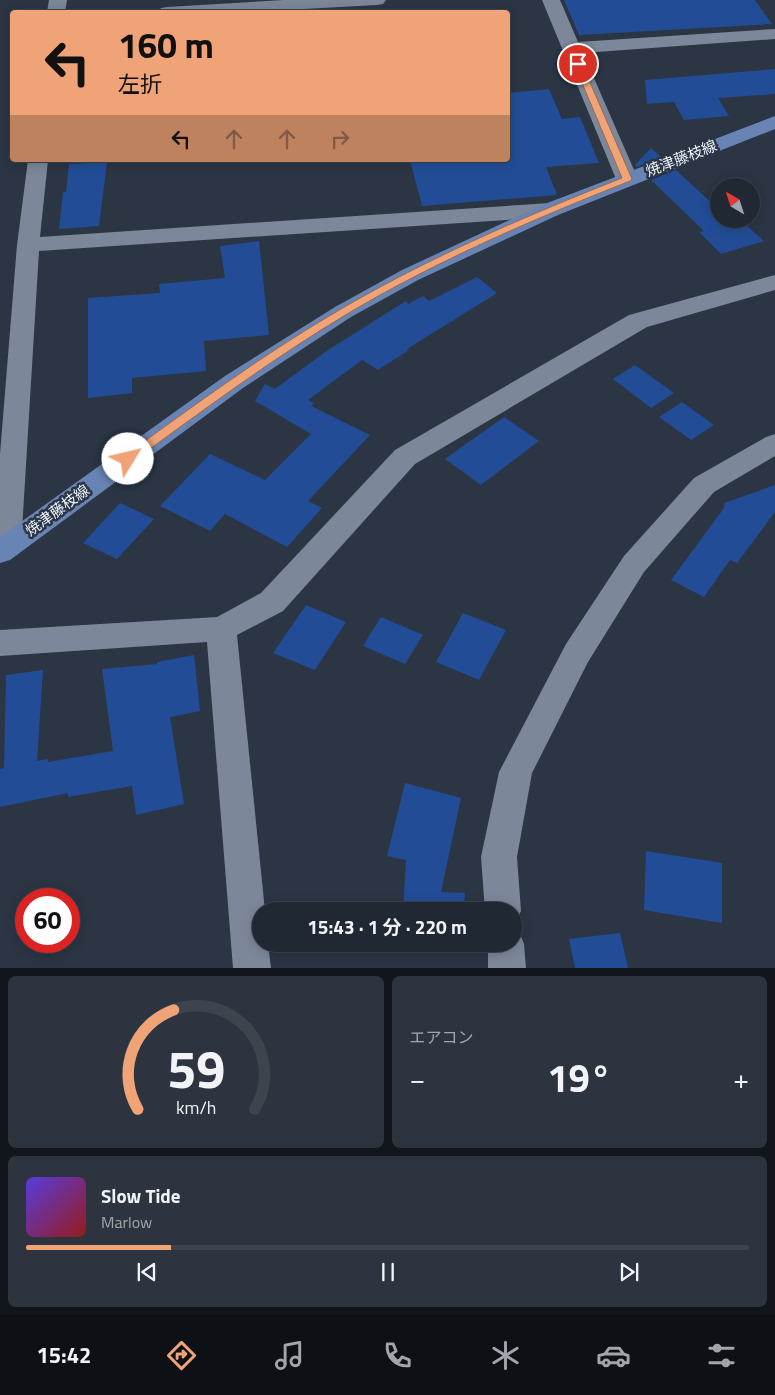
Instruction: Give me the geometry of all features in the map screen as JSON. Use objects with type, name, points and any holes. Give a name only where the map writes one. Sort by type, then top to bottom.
[{"type":"main road","name":"焼津藤枝線","points":[[3,549],[234,382],[343,312],[410,275],[550,210],[775,122]]},
{"type":"street","points":[[202,10],[377,0]]},
{"type":"street","points":[[551,0],[627,179]]},
{"type":"street","points":[[572,48],[775,34]]},
{"type":"street","points":[[3,549],[28,246],[38,162]]},
{"type":"street","points":[[28,246],[550,210]]},
{"type":"street","points":[[0,643],[221,629],[272,602],[405,457],[638,321],[775,282]]},
{"type":"street","points":[[502,902],[499,857],[516,772],[577,653],[634,564],[704,485],[775,444]]},
{"type":"street","points":[[221,629],[252,968]]},
{"type":"street","points":[[507,952],[508,968]]},
{"type":"building","points":[[564,0],[755,0],[772,24],[579,35]]},
{"type":"building","points":[[775,69],[775,94],[718,98],[729,116],[684,120],[674,102],[647,104],[645,80]]},
{"type":"building","points":[[549,89],[562,119],[580,117],[599,163],[546,167],[557,195],[422,206],[411,162],[510,162],[510,93]]},
{"type":"building","points":[[651,148],[661,157],[637,167],[635,165]]},
{"type":"building","points":[[107,162],[99,226],[59,229],[63,192],[66,192],[69,164]]},
{"type":"building","points":[[676,170],[710,202],[710,228],[749,228],[764,241],[721,254],[699,232],[704,231],[651,180]]},
{"type":"building","points":[[259,241],[269,335],[204,341],[206,371],[132,378],[132,393],[88,398],[88,298],[160,293],[159,284],[225,278],[220,246]]},
{"type":"building","points":[[477,277],[497,293],[407,349],[409,350],[378,370],[362,360],[308,400],[314,403],[311,406],[370,435],[308,501],[322,508],[287,547],[225,514],[210,531],[160,506],[210,454],[265,480],[311,434],[255,401],[265,384],[275,389],[328,350],[406,301],[408,304],[423,296],[429,301]]},
{"type":"building","points":[[635,365],[674,393],[651,408],[613,379]]},
{"type":"building","points":[[682,402],[714,425],[691,440],[659,417]]},
{"type":"building","points":[[504,417],[539,441],[481,485],[445,459]]},
{"type":"building","points":[[775,485],[775,512],[737,563],[730,560],[704,597],[671,580],[724,508],[724,503]]},
{"type":"building","points":[[120,503],[154,519],[117,559],[83,543]]},
{"type":"building","points":[[306,605],[346,622],[315,670],[273,653]]},
{"type":"building","points":[[463,613],[506,630],[479,680],[436,662]]},
{"type":"building","points":[[381,617],[423,635],[405,664],[363,646]]},
{"type":"building","points":[[194,655],[200,711],[170,717],[184,804],[136,815],[132,786],[68,797],[68,793],[0,807],[0,769],[4,768],[6,675],[43,670],[37,761],[48,759],[48,762],[113,751],[102,669],[157,664],[157,662]]},
{"type":"building","points":[[405,783],[461,798],[441,892],[465,893],[464,902],[404,902],[406,860],[387,856]]},
{"type":"building","points":[[646,851],[722,863],[722,923],[644,910]]},
{"type":"building","points":[[620,933],[628,968],[575,968],[569,939]]},
{"type":"route","points":[[128,459],[234,382],[343,312],[410,275],[550,210],[627,179],[578,64]]}]
